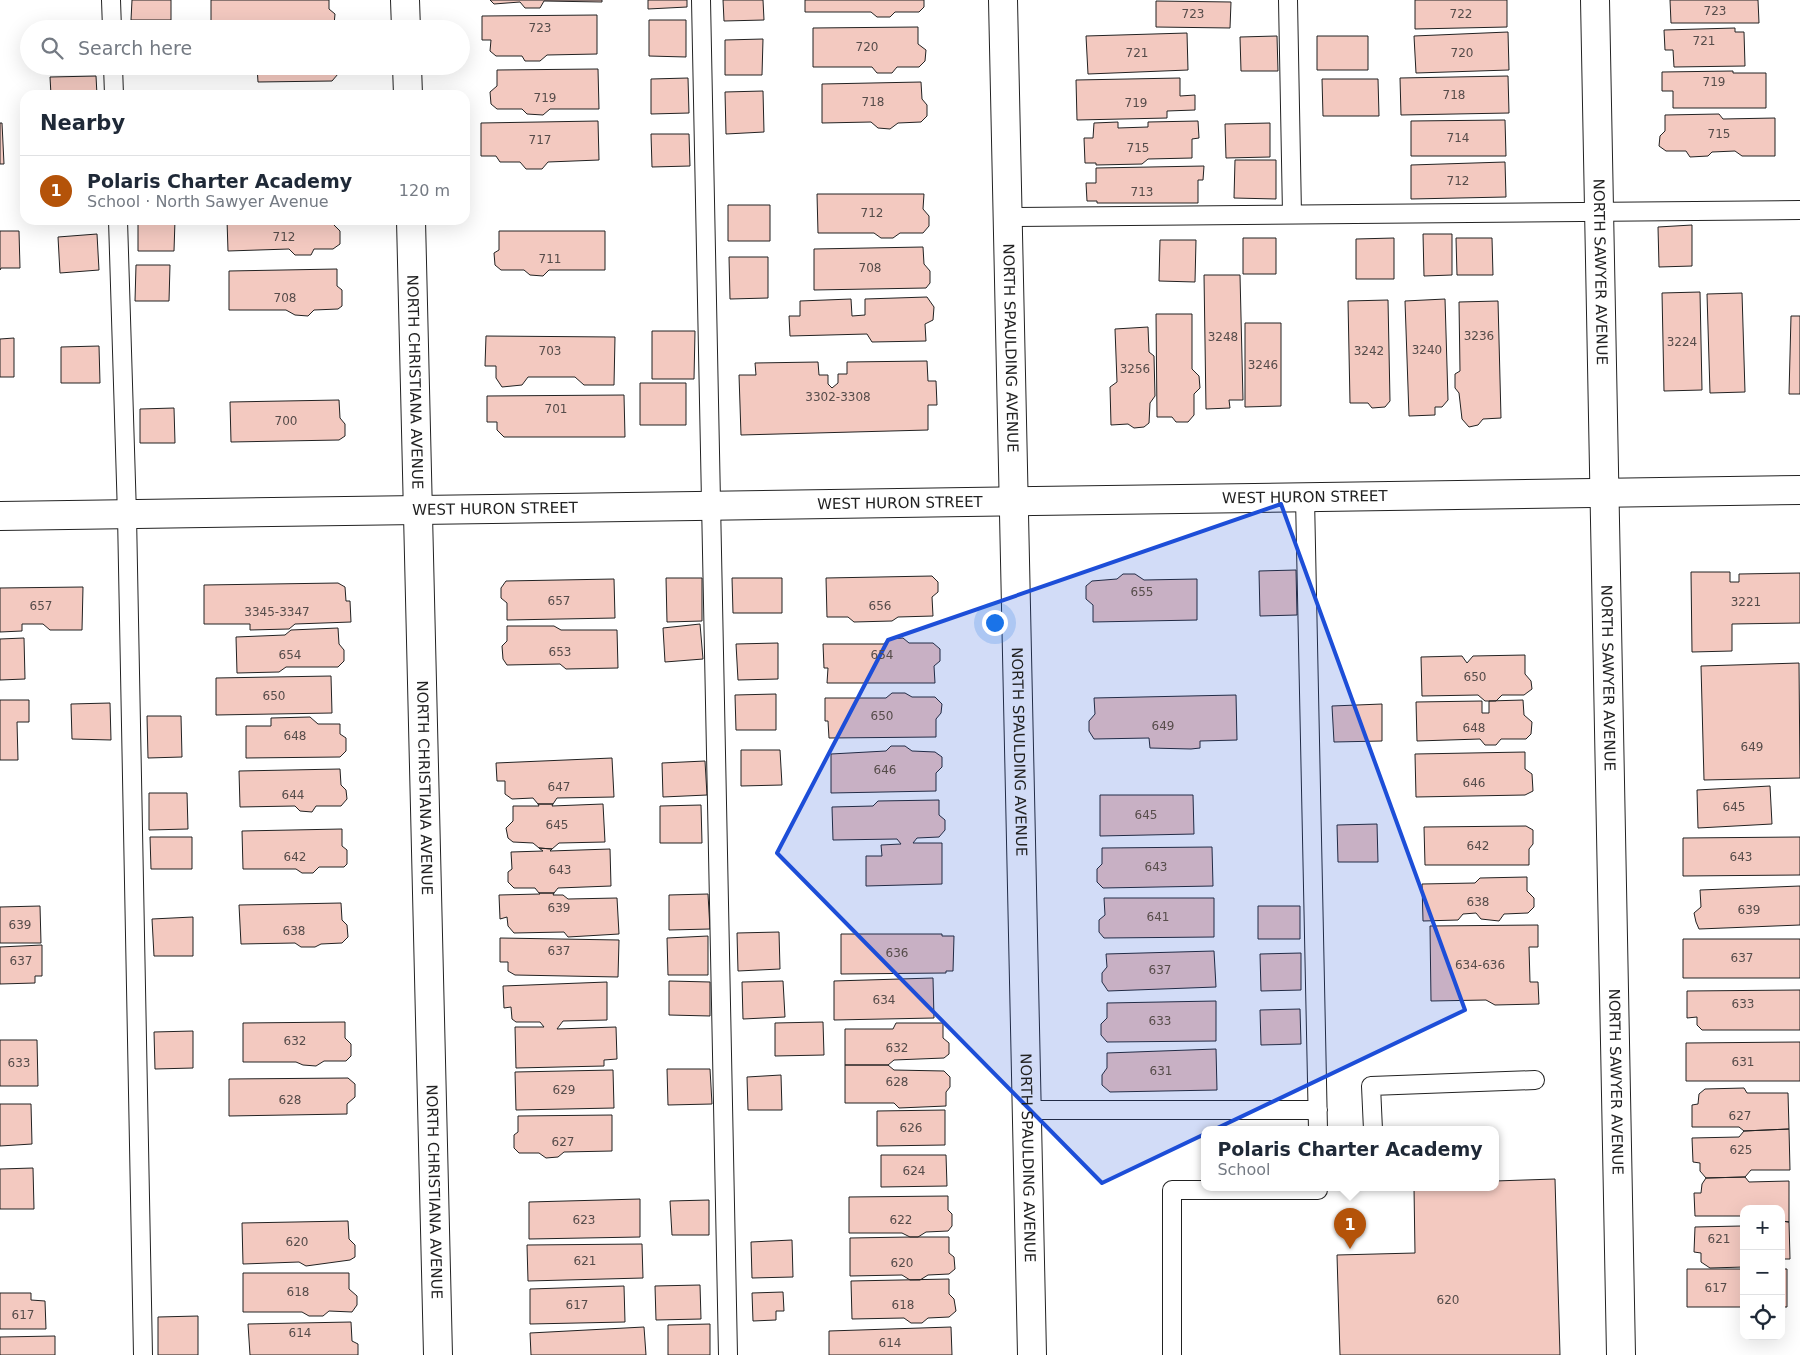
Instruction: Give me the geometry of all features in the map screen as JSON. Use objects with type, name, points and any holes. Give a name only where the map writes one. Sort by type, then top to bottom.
[{"type":"street","points":[[406,0],[406,20]]},
{"type":"street","name":"NORTH SPAULDING AVENUE","points":[[1003,0],[1032,1355]]},
{"type":"street","name":"NORTH SAWYER AVENUE","points":[[1596,0],[1621,1355]]},
{"type":"street","points":[[407,75],[408,90]]},
{"type":"street","name":"NORTH CHRISTIANA AVENUE","points":[[411,225],[438,1355]]},
{"type":"street","name":"WEST HURON STREET","points":[[0,516],[1800,490]]},
{"type":"lane","points":[[111,0],[112,20]]},
{"type":"lane","points":[[701,0],[728,1355]]},
{"type":"lane","points":[[1288,0],[1292,214]]},
{"type":"lane","points":[[113,75],[114,90]]},
{"type":"lane","points":[[1007,217],[1800,210]]},
{"type":"lane","points":[[118,225],[126,514],[143,1355]]},
{"type":"lane","points":[[1305,498],[1318,1126]]},
{"type":"lane","points":[[1373,1126],[1371,1086],[1535,1080]]},
{"type":"lane","points":[[1027,1110],[1318,1110]]},
{"type":"lane","points":[[1172,1355],[1172,1190],[1201,1190]]},
{"type":"highlighted area","points":[[1281,504],[1465,1010],[1102,1183],[777,853],[888,640]]},
{"type":"building","points":[[132,0],[171,0],[171,20],[131,20]]},
{"type":"building","points":[[211,0],[329,0],[329,9],[335,14],[334,20],[211,20]]},
{"type":"building","points":[[490,0],[602,0],[602,2],[544,1],[540,8],[525,8],[520,2],[494,4]]},
{"type":"building","points":[[648,0],[687,0],[687,7],[648,9]]},
{"type":"building","points":[[723,0],[763,0],[764,20],[724,21]]},
{"type":"building","points":[[805,0],[924,0],[924,7],[919,12],[895,12],[890,17],[877,17],[871,12],[805,12]]},
{"type":"building","points":[[1415,0],[1507,0],[1507,27],[1415,29]]},
{"type":"building","points":[[1670,0],[1758,0],[1759,23],[1671,23]]},
{"type":"building","points":[[1156,1],[1231,2],[1230,28],[1156,27]]},
{"type":"building","points":[[597,15],[597,54],[547,55],[540,61],[525,61],[522,56],[496,56],[490,51],[491,40],[482,40],[482,16]]},
{"type":"building","points":[[649,20],[686,20],[686,57],[649,56]]},
{"type":"building","points":[[918,27],[918,44],[926,50],[925,61],[919,67],[897,67],[892,73],[877,73],[872,67],[813,67],[813,28]]},
{"type":"building","points":[[1735,28],[1735,32],[1744,32],[1745,66],[1674,67],[1673,50],[1665,50],[1664,30]]},
{"type":"building","points":[[1508,32],[1509,70],[1416,73],[1414,36]]},
{"type":"building","points":[[1187,33],[1188,70],[1088,74],[1086,36]]},
{"type":"building","points":[[1277,36],[1278,71],[1241,71],[1240,37]]},
{"type":"building","points":[[1317,36],[1368,36],[1368,70],[1317,70]]},
{"type":"building","points":[[763,39],[762,75],[725,75],[725,40]]},
{"type":"building","points":[[598,69],[599,109],[550,109],[543,115],[527,114],[522,109],[497,109],[491,104],[490,92],[497,86],[497,70]]},
{"type":"building","points":[[1733,71],[1733,73],[1766,73],[1766,108],[1673,108],[1673,91],[1662,91],[1662,72]]},
{"type":"building","points":[[258,75],[337,75],[332,81],[258,82]]},
{"type":"building","points":[[96,76],[97,90],[51,90],[50,77]]},
{"type":"building","points":[[1508,76],[1509,113],[1401,115],[1400,78]]},
{"type":"building","points":[[688,78],[689,113],[651,114],[651,79]]},
{"type":"building","points":[[1180,78],[1180,96],[1195,95],[1195,110],[1167,111],[1167,118],[1077,120],[1076,80]]},
{"type":"building","points":[[1322,79],[1378,79],[1379,116],[1323,116]]},
{"type":"building","points":[[921,82],[922,99],[927,105],[927,116],[921,122],[898,123],[890,129],[878,128],[871,122],[822,123],[822,84]]},
{"type":"building","points":[[763,91],[764,132],[726,134],[725,92]]},
{"type":"building","points":[[1719,114],[1723,119],[1775,118],[1775,156],[1742,156],[1735,151],[1712,152],[1708,156],[1690,157],[1686,151],[1666,151],[1659,146],[1660,136],[1665,131],[1665,115]]},
{"type":"building","points":[[1505,120],[1506,156],[1411,156],[1411,121]]},
{"type":"building","points":[[598,121],[599,160],[548,162],[542,169],[526,169],[520,162],[500,162],[496,156],[481,156],[481,123]]},
{"type":"building","points":[[1198,121],[1199,138],[1192,139],[1192,158],[1148,159],[1142,164],[1096,165],[1096,163],[1085,163],[1084,138],[1093,138],[1094,123],[1118,122],[1118,128],[1148,127],[1148,122]]},
{"type":"building","points":[[0,123],[2,123],[4,164],[0,164]]},
{"type":"building","points":[[1270,123],[1270,157],[1226,158],[1225,124]]},
{"type":"building","points":[[651,134],[689,134],[690,166],[652,167]]},
{"type":"building","points":[[1235,160],[1276,160],[1276,199],[1234,198]]},
{"type":"building","points":[[1505,162],[1506,197],[1411,199],[1411,165]]},
{"type":"building","points":[[1204,166],[1203,180],[1198,180],[1198,203],[1097,203],[1097,201],[1087,201],[1086,183],[1096,183],[1096,168]]},
{"type":"building","points":[[817,194],[924,194],[923,209],[929,216],[929,226],[923,233],[900,233],[893,238],[881,238],[874,233],[818,233]]},
{"type":"building","points":[[728,205],[770,205],[770,241],[728,241]]},
{"type":"building","points":[[138,225],[175,225],[174,251],[138,251]]},
{"type":"building","points":[[227,225],[334,225],[340,231],[340,244],[333,249],[314,249],[311,255],[295,255],[289,249],[228,251]]},
{"type":"building","points":[[1692,225],[1692,266],[1659,267],[1658,227]]},
{"type":"building","points":[[0,231],[19,231],[20,268],[1,268],[0,270]]},
{"type":"building","points":[[499,231],[605,231],[605,270],[549,270],[543,276],[530,275],[524,270],[501,270],[495,265],[494,253],[499,250]]},
{"type":"building","points":[[97,234],[99,270],[60,273],[58,237]]},
{"type":"building","points":[[1423,234],[1452,234],[1452,275],[1424,276]]},
{"type":"building","points":[[1243,238],[1276,238],[1276,274],[1243,274]]},
{"type":"building","points":[[1394,238],[1394,279],[1356,279],[1356,239]]},
{"type":"building","points":[[1456,238],[1492,238],[1493,275],[1457,275]]},
{"type":"building","points":[[1160,240],[1196,240],[1195,282],[1159,281]]},
{"type":"building","points":[[923,247],[924,264],[930,271],[930,283],[926,288],[814,290],[814,249]]},
{"type":"building","points":[[729,257],[768,257],[768,298],[730,299]]},
{"type":"building","points":[[136,265],[170,265],[169,301],[135,301]]},
{"type":"building","points":[[337,269],[337,286],[342,290],[342,306],[338,309],[314,310],[308,316],[295,315],[286,310],[229,310],[229,271]]},
{"type":"building","points":[[1204,275],[1240,275],[1243,400],[1229,400],[1230,408],[1206,409]]},
{"type":"building","points":[[1700,292],[1702,390],[1664,391],[1662,293]]},
{"type":"building","points":[[1742,293],[1745,392],[1710,393],[1707,294]]},
{"type":"building","points":[[927,297],[934,307],[933,320],[925,324],[926,341],[872,342],[867,334],[790,336],[789,316],[800,316],[800,301],[851,299],[852,316],[865,315],[865,299]]},
{"type":"building","points":[[1445,299],[1448,400],[1442,407],[1435,407],[1435,415],[1409,416],[1405,301]]},
{"type":"building","points":[[1388,300],[1390,401],[1385,407],[1372,408],[1368,403],[1350,403],[1348,301]]},
{"type":"building","points":[[1498,301],[1501,418],[1483,419],[1478,425],[1469,427],[1462,419],[1459,393],[1455,388],[1455,374],[1460,371],[1459,302]]},
{"type":"building","points":[[1156,314],[1192,314],[1192,369],[1199,376],[1200,388],[1194,394],[1194,415],[1188,422],[1176,422],[1172,417],[1157,417]]},
{"type":"building","points":[[1791,316],[1800,316],[1800,394],[1789,394]]},
{"type":"building","points":[[1245,323],[1281,323],[1281,406],[1245,407]]},
{"type":"building","points":[[1148,327],[1149,352],[1154,356],[1155,396],[1150,403],[1149,423],[1144,427],[1134,428],[1128,424],[1111,425],[1110,387],[1117,382],[1115,329]]},
{"type":"building","points":[[652,331],[695,331],[694,379],[652,379]]},
{"type":"building","points":[[486,336],[615,337],[614,385],[584,385],[575,377],[528,377],[522,385],[502,387],[496,378],[496,366],[485,366]]},
{"type":"building","points":[[14,338],[14,377],[0,377],[0,339]]},
{"type":"building","points":[[99,346],[100,383],[61,383],[61,347]]},
{"type":"building","points":[[927,361],[928,381],[936,381],[937,405],[928,405],[928,430],[741,435],[739,375],[756,375],[755,363],[818,362],[819,375],[828,375],[828,384],[832,388],[838,383],[838,374],[847,374],[847,362]]},
{"type":"building","points":[[640,383],[686,383],[686,425],[640,425]]},
{"type":"building","points":[[624,395],[625,437],[504,437],[497,430],[497,422],[487,422],[487,396]]},
{"type":"building","points":[[339,400],[340,418],[345,424],[345,436],[339,440],[231,442],[230,402]]},
{"type":"building","points":[[174,408],[175,443],[140,443],[140,409]]},
{"type":"building","points":[[1296,570],[1297,615],[1260,616],[1259,571]]},
{"type":"building","points":[[1691,572],[1730,572],[1730,582],[1739,582],[1739,574],[1800,573],[1800,623],[1732,624],[1732,651],[1692,652]]},
{"type":"building","points":[[1123,574],[1135,574],[1144,580],[1197,579],[1197,620],[1093,622],[1093,605],[1086,599],[1086,586],[1092,581],[1117,579]]},
{"type":"building","points":[[932,576],[938,582],[938,592],[932,597],[933,616],[898,617],[892,621],[854,622],[848,617],[827,617],[826,578]]},
{"type":"building","points":[[666,578],[702,578],[702,621],[667,622]]},
{"type":"building","points":[[732,578],[782,578],[782,613],[733,613]]},
{"type":"building","points":[[614,579],[615,618],[507,620],[507,603],[501,598],[501,588],[506,581]]},
{"type":"building","points":[[338,583],[345,587],[346,601],[350,601],[351,622],[295,624],[289,629],[250,630],[250,624],[204,624],[204,585]]},
{"type":"building","points":[[83,587],[82,630],[50,630],[43,624],[22,624],[22,631],[0,632],[0,588]]},
{"type":"building","points":[[700,624],[703,659],[665,662],[663,628]]},
{"type":"building","points":[[507,626],[554,626],[561,630],[617,630],[618,668],[566,669],[560,664],[507,665],[503,659],[502,646],[507,641]]},
{"type":"building","points":[[338,628],[339,644],[344,650],[344,661],[338,667],[286,667],[279,672],[237,673],[236,637],[285,635],[291,630]]},
{"type":"building","points":[[24,638],[25,679],[0,680],[0,639]]},
{"type":"building","points":[[903,638],[909,643],[933,643],[940,649],[940,661],[934,666],[935,683],[827,683],[828,668],[824,668],[823,644],[884,644],[888,639]]},
{"type":"building","points":[[778,643],[778,679],[738,680],[736,644]]},
{"type":"building","points":[[1525,655],[1525,674],[1531,681],[1532,689],[1524,695],[1502,695],[1496,701],[1485,701],[1478,695],[1422,696],[1421,657],[1462,656],[1467,663],[1473,656]]},
{"type":"building","points":[[1799,663],[1800,778],[1704,780],[1701,666]]},
{"type":"building","points":[[331,676],[332,713],[216,715],[216,678]]},
{"type":"building","points":[[892,693],[905,693],[912,697],[935,697],[942,704],[941,713],[936,719],[936,737],[829,738],[828,721],[825,721],[825,698],[886,698]]},
{"type":"building","points":[[776,694],[776,730],[736,730],[735,695]]},
{"type":"building","points":[[1236,695],[1237,740],[1200,741],[1200,748],[1191,749],[1150,748],[1149,738],[1094,739],[1089,731],[1089,721],[1095,714],[1094,698]]},
{"type":"building","points":[[0,700],[29,700],[29,722],[17,722],[18,760],[0,760]]},
{"type":"building","points":[[1523,700],[1524,715],[1532,722],[1531,734],[1526,739],[1501,739],[1496,745],[1485,745],[1480,739],[1417,741],[1416,702],[1482,701],[1482,713],[1489,713],[1489,701]]},
{"type":"building","points":[[110,703],[111,740],[72,739],[71,704]]},
{"type":"building","points":[[1382,704],[1382,741],[1334,742],[1332,706]]},
{"type":"building","points":[[147,716],[181,716],[182,757],[148,758]]},
{"type":"building","points":[[310,717],[318,724],[340,724],[340,734],[346,738],[346,751],[340,757],[246,758],[246,726],[271,726],[271,718]]},
{"type":"building","points":[[891,746],[905,746],[912,751],[935,752],[942,757],[942,767],[936,773],[936,791],[831,793],[831,754],[886,751]]},
{"type":"building","points":[[741,750],[780,750],[782,785],[741,786]]},
{"type":"building","points":[[1525,752],[1525,769],[1532,774],[1533,791],[1525,795],[1416,797],[1415,754]]},
{"type":"building","points":[[612,758],[614,797],[557,798],[553,804],[538,804],[533,798],[512,799],[505,794],[505,781],[497,781],[496,763]]},
{"type":"building","points":[[705,761],[707,795],[663,797],[662,763]]},
{"type":"building","points":[[340,769],[341,785],[346,790],[347,799],[341,806],[316,806],[312,812],[300,811],[295,806],[240,807],[239,771]]},
{"type":"building","points":[[1770,786],[1772,824],[1698,828],[1697,790]]},
{"type":"building","points":[[149,793],[187,793],[188,829],[149,830]]},
{"type":"building","points":[[1100,795],[1193,795],[1194,834],[1100,836]]},
{"type":"building","points":[[939,800],[939,815],[945,820],[945,830],[939,837],[917,838],[913,843],[942,843],[942,884],[866,886],[866,856],[882,856],[881,845],[901,844],[897,839],[833,840],[832,807],[873,806],[878,801]]},
{"type":"building","points":[[538,804],[553,804],[552,806],[603,804],[605,842],[559,843],[552,849],[539,848],[533,843],[513,842],[508,838],[506,828],[513,821],[513,806],[539,806]]},
{"type":"building","points":[[701,805],[702,843],[660,843],[660,806]]},
{"type":"building","points":[[1377,824],[1378,862],[1338,862],[1337,825]]},
{"type":"building","points":[[1526,826],[1533,830],[1533,844],[1529,849],[1529,865],[1425,865],[1424,827]]},
{"type":"building","points":[[342,829],[342,846],[347,850],[347,864],[344,867],[319,867],[313,873],[302,873],[296,869],[243,869],[242,831]]},
{"type":"building","points":[[150,837],[192,837],[192,869],[151,869]]},
{"type":"building","points":[[1800,837],[1800,875],[1683,876],[1683,838]]},
{"type":"building","points":[[1212,847],[1213,886],[1103,888],[1097,882],[1097,869],[1102,864],[1102,848]]},
{"type":"building","points":[[539,848],[552,849],[550,851],[610,849],[611,886],[558,888],[554,893],[539,893],[535,888],[514,888],[508,882],[508,872],[512,869],[511,852],[543,851]]},
{"type":"building","points":[[1527,877],[1527,891],[1534,898],[1534,907],[1528,913],[1504,914],[1499,921],[1481,919],[1476,913],[1463,914],[1458,920],[1423,921],[1422,884],[1475,883],[1480,878]]},
{"type":"building","points":[[1800,886],[1800,925],[1699,929],[1696,922],[1694,913],[1701,907],[1700,890]]},
{"type":"building","points":[[554,893],[553,895],[563,895],[568,899],[617,898],[619,934],[568,937],[564,932],[514,933],[508,926],[507,917],[500,919],[499,895]]},
{"type":"building","points":[[708,894],[710,929],[669,930],[669,895]]},
{"type":"building","points":[[1104,898],[1214,898],[1214,937],[1104,938],[1099,932],[1099,920],[1105,915]]},
{"type":"building","points":[[341,903],[342,920],[347,925],[348,937],[342,943],[321,944],[315,947],[301,947],[295,943],[241,944],[239,905]]},
{"type":"building","points":[[40,906],[41,943],[0,943],[0,907]]},
{"type":"building","points":[[1258,906],[1300,906],[1300,939],[1258,939]]},
{"type":"building","points":[[193,917],[193,956],[154,956],[152,919]]},
{"type":"building","points":[[1538,925],[1538,947],[1529,947],[1530,982],[1538,982],[1539,1004],[1495,1005],[1486,1000],[1431,1001],[1430,926]]},
{"type":"building","points":[[779,932],[780,969],[738,971],[737,933]]},
{"type":"building","points":[[841,934],[942,934],[942,936],[954,936],[953,971],[946,971],[946,973],[841,974]]},
{"type":"building","points":[[708,936],[708,975],[668,975],[667,938]]},
{"type":"building","points":[[500,938],[619,940],[618,977],[515,975],[508,971],[508,962],[500,962]]},
{"type":"building","points":[[1683,939],[1800,939],[1800,978],[1683,978]]},
{"type":"building","points":[[42,945],[42,976],[35,976],[35,983],[0,984],[0,947]]},
{"type":"building","points":[[1214,951],[1216,987],[1108,991],[1102,982],[1102,973],[1107,967],[1106,954]]},
{"type":"building","points":[[1301,953],[1301,990],[1261,991],[1260,954]]},
{"type":"building","points":[[933,978],[934,1018],[834,1020],[834,981]]},
{"type":"building","points":[[669,981],[710,982],[710,1016],[669,1015]]},
{"type":"building","points":[[783,981],[785,1017],[743,1019],[742,982]]},
{"type":"building","points":[[607,982],[607,1020],[563,1021],[557,1029],[616,1027],[617,1059],[604,1060],[604,1066],[516,1068],[515,1027],[544,1027],[540,1022],[516,1022],[512,1019],[511,1007],[504,1008],[503,986]]},
{"type":"building","points":[[1800,990],[1800,1030],[1702,1030],[1697,1025],[1697,1017],[1687,1018],[1687,991]]},
{"type":"building","points":[[1216,1001],[1216,1041],[1107,1042],[1101,1035],[1101,1024],[1107,1018],[1107,1003]]},
{"type":"building","points":[[1300,1009],[1301,1044],[1261,1045],[1260,1010]]},
{"type":"building","points":[[345,1022],[345,1038],[351,1044],[351,1056],[346,1061],[324,1061],[316,1066],[303,1065],[296,1062],[243,1062],[243,1023]]},
{"type":"building","points":[[823,1022],[824,1055],[775,1056],[775,1023]]},
{"type":"building","points":[[896,1023],[943,1023],[943,1038],[949,1043],[949,1054],[944,1058],[894,1060],[888,1065],[845,1065],[845,1029],[893,1029]]},
{"type":"building","points":[[193,1031],[193,1068],[155,1069],[154,1032]]},
{"type":"building","points":[[0,1040],[37,1040],[38,1086],[0,1086]]},
{"type":"building","points":[[1800,1042],[1800,1081],[1686,1081],[1686,1043]]},
{"type":"building","points":[[1216,1049],[1217,1090],[1110,1092],[1102,1085],[1102,1075],[1107,1068],[1107,1053]]},
{"type":"building","points":[[845,1065],[888,1065],[894,1070],[944,1071],[950,1077],[950,1087],[946,1092],[946,1106],[899,1108],[894,1103],[845,1103]]},
{"type":"building","points":[[667,1069],[710,1069],[712,1104],[668,1105]]},
{"type":"building","points":[[613,1070],[614,1108],[516,1110],[515,1072]]},
{"type":"building","points":[[781,1075],[782,1110],[748,1110],[747,1077]]},
{"type":"building","points":[[348,1078],[355,1084],[355,1097],[347,1104],[347,1114],[229,1116],[229,1079]]},
{"type":"building","points":[[1744,1088],[1747,1093],[1788,1093],[1789,1129],[1744,1131],[1739,1127],[1692,1127],[1692,1105],[1698,1104],[1699,1094],[1705,1089]]},
{"type":"building","points":[[0,1104],[31,1104],[32,1144],[0,1146]]},
{"type":"building","points":[[945,1110],[945,1145],[877,1146],[877,1111]]},
{"type":"building","points":[[612,1115],[612,1151],[564,1152],[558,1157],[546,1158],[539,1153],[519,1153],[514,1148],[514,1135],[518,1132],[518,1116]]},
{"type":"building","points":[[1789,1129],[1790,1170],[1751,1170],[1745,1177],[1706,1178],[1700,1171],[1700,1163],[1693,1162],[1692,1138],[1739,1137],[1744,1131]]},
{"type":"building","points":[[881,1155],[946,1155],[947,1186],[881,1187]]},
{"type":"building","points":[[33,1168],[34,1209],[0,1209],[0,1169]]},
{"type":"building","points":[[1745,1177],[1749,1182],[1789,1181],[1789,1222],[1785,1222],[1785,1205],[1740,1205],[1740,1216],[1695,1216],[1694,1193],[1701,1193],[1702,1184],[1706,1178]]},
{"type":"building","points":[[1555,1179],[1560,1355],[1340,1355],[1337,1255],[1415,1253],[1414,1191],[1499,1191],[1499,1181]]},
{"type":"building","points":[[948,1196],[948,1210],[952,1214],[952,1226],[948,1231],[926,1232],[918,1237],[910,1237],[902,1233],[849,1233],[849,1197]]},
{"type":"building","points":[[640,1199],[640,1237],[529,1239],[529,1202]]},
{"type":"building","points":[[709,1200],[709,1235],[672,1235],[670,1201]]},
{"type":"building","points":[[348,1221],[349,1239],[355,1245],[355,1257],[350,1260],[306,1266],[299,1262],[243,1264],[242,1223]]},
{"type":"building","points":[[1785,1222],[1789,1222],[1790,1259],[1785,1259]]},
{"type":"building","points":[[1740,1226],[1740,1267],[1710,1268],[1701,1262],[1701,1253],[1694,1252],[1695,1227]]},
{"type":"building","points":[[949,1237],[949,1253],[954,1257],[955,1269],[949,1274],[928,1275],[920,1280],[910,1280],[902,1275],[850,1276],[850,1238]]},
{"type":"building","points":[[792,1240],[793,1277],[752,1278],[751,1242]]},
{"type":"building","points":[[642,1244],[643,1278],[528,1281],[527,1245]]},
{"type":"building","points":[[1687,1269],[1740,1269],[1740,1307],[1687,1307]]},
{"type":"building","points":[[1785,1269],[1787,1269],[1787,1307],[1785,1307]]},
{"type":"building","points":[[243,1273],[349,1273],[349,1289],[357,1296],[357,1305],[352,1312],[329,1311],[323,1316],[309,1316],[302,1312],[243,1312]]},
{"type":"building","points":[[949,1279],[949,1294],[954,1299],[956,1311],[949,1317],[928,1318],[922,1323],[911,1323],[904,1318],[852,1319],[851,1281]]},
{"type":"building","points":[[700,1285],[701,1319],[656,1320],[655,1286]]},
{"type":"building","points":[[624,1286],[625,1322],[530,1324],[530,1289]]},
{"type":"building","points":[[783,1292],[784,1311],[776,1311],[776,1320],[753,1321],[752,1293]]},
{"type":"building","points":[[0,1293],[31,1293],[31,1300],[45,1301],[46,1329],[0,1329]]},
{"type":"building","points":[[198,1316],[198,1355],[158,1355],[158,1317]]},
{"type":"building","points":[[351,1322],[352,1341],[358,1344],[358,1355],[250,1355],[248,1324]]},
{"type":"building","points":[[710,1324],[710,1355],[668,1355],[668,1325]]},
{"type":"building","points":[[644,1327],[646,1355],[531,1355],[530,1333]]},
{"type":"building","points":[[951,1327],[952,1355],[829,1355],[829,1331]]},
{"type":"building","points":[[55,1336],[55,1355],[0,1355],[0,1337]]},
{"type":"place","name":"Polaris Charter Academy","points":[[1350,1249]]}]
